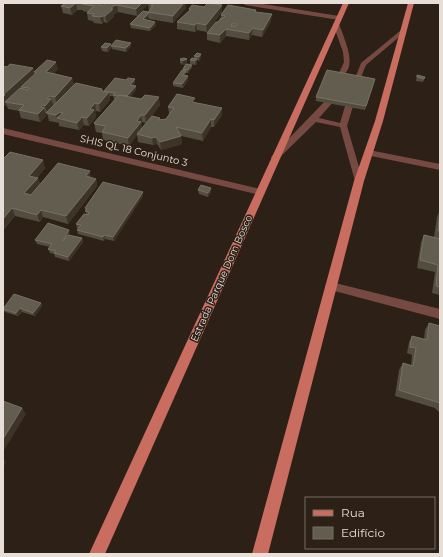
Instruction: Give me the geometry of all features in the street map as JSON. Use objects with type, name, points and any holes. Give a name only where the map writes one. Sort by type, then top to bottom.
[{"type":"main road","name":"Estrada Parque Dom Bosco","points":[[97,554],[346,3]]},
{"type":"main road","points":[[260,554],[359,182],[379,121],[411,3]]},
{"type":"street","points":[[245,3],[337,21]]},
{"type":"street","name":"SHIS QL 18 Conjunto 3","points":[[3,130],[260,192]]},
{"type":"street","points":[[332,286],[440,314]]},
{"type":"lane","points":[[337,21],[346,52],[347,62],[342,73]]},
{"type":"lane","points":[[359,76],[363,64],[402,32]]},
{"type":"lane","points":[[347,62],[363,64]]},
{"type":"lane","points":[[276,157],[331,100]]},
{"type":"lane","points":[[350,103],[343,126],[359,182]]},
{"type":"lane","points":[[314,119],[343,126]]},
{"type":"lane","points":[[368,153],[440,167]]},
{"type":"building","points":[[66,3],[76,3],[70,8],[61,6]]},
{"type":"building","points":[[101,3],[99,5],[104,5],[106,3],[142,3],[136,9],[117,5],[113,6],[111,9],[113,9],[105,16],[100,17],[92,16],[94,14],[87,13],[94,6],[82,4]]},
{"type":"building","points":[[153,3],[184,3],[173,16],[148,12],[153,6],[151,6]]},
{"type":"building","points":[[208,3],[222,5],[206,25],[177,22],[191,9],[189,9],[192,5],[204,7]]},
{"type":"building","points":[[228,5],[256,10],[255,12],[272,14],[263,30],[253,28],[249,33],[226,29],[220,35],[207,33],[216,22],[225,16],[221,15]]},
{"type":"building","points":[[143,11],[148,12],[148,14],[143,19],[155,22],[150,28],[130,24]]},
{"type":"building","points":[[116,40],[131,43],[126,48],[111,46]]},
{"type":"building","points":[[105,43],[111,44],[107,48],[101,47]]},
{"type":"building","points":[[197,53],[201,54],[199,57],[194,56]]},
{"type":"building","points":[[192,58],[197,59],[195,61],[190,60]]},
{"type":"building","points":[[180,59],[187,59],[182,61]]},
{"type":"building","points":[[47,60],[56,62],[46,72],[72,78],[55,97],[50,96],[47,98],[51,99],[45,106],[43,105],[41,107],[44,108],[38,114],[19,110],[24,105],[5,102],[20,88],[28,90],[29,88],[21,87]]},
{"type":"building","points":[[10,64],[33,68],[4,94],[5,95],[3,97],[3,66],[7,67]]},
{"type":"building","points":[[186,64],[192,65],[188,70],[183,69]]},
{"type":"building","points":[[182,70],[186,71],[183,75],[188,76],[182,84],[173,83]]},
{"type":"building","points":[[327,70],[375,79],[366,106],[316,97]]},
{"type":"building","points":[[417,75],[425,77],[424,79],[417,77]]},
{"type":"building","points":[[115,78],[126,80],[128,78],[135,79],[130,85],[136,86],[127,96],[113,95],[115,93],[104,91]]},
{"type":"building","points":[[76,83],[109,92],[99,104],[95,103],[90,109],[94,110],[87,118],[82,117],[77,123],[57,118],[63,113],[60,112],[56,115],[46,113]]},
{"type":"building","points":[[177,94],[195,98],[192,102],[222,108],[214,120],[211,119],[202,133],[176,127],[181,136],[160,142],[156,137],[152,138],[137,134],[152,116],[160,118],[158,120],[166,119],[174,108],[168,107]]},
{"type":"building","points":[[119,95],[141,99],[145,95],[159,97],[145,115],[141,115],[137,121],[141,122],[128,138],[102,132],[106,126],[94,123]]},
{"type":"building","points":[[10,152],[43,160],[29,176],[38,178],[24,193],[31,195],[58,163],[90,171],[86,176],[96,179],[66,216],[41,210],[37,215],[12,208],[3,219],[3,159]]},
{"type":"building","points":[[103,182],[143,192],[113,237],[104,235],[103,237],[77,230],[81,225],[76,224],[84,214],[88,215],[89,212],[85,211],[87,209],[85,208]]},
{"type":"building","points":[[201,185],[211,188],[208,193],[198,190]]},
{"type":"building","points":[[440,212],[440,231],[438,231]]},
{"type":"building","points":[[48,223],[69,230],[63,241],[68,235],[82,238],[68,257],[54,253],[56,251],[48,249],[52,244],[35,240]]},
{"type":"building","points":[[424,235],[440,239],[440,287],[436,286],[438,265],[420,260]]},
{"type":"building","points":[[14,294],[41,303],[33,313],[20,308],[16,313],[3,309]]},
{"type":"building","points":[[429,323],[440,326],[440,403],[399,390],[403,363],[413,366],[416,348],[410,347],[412,336],[427,340]]},
{"type":"building","points":[[3,401],[22,408],[3,439]]}]
